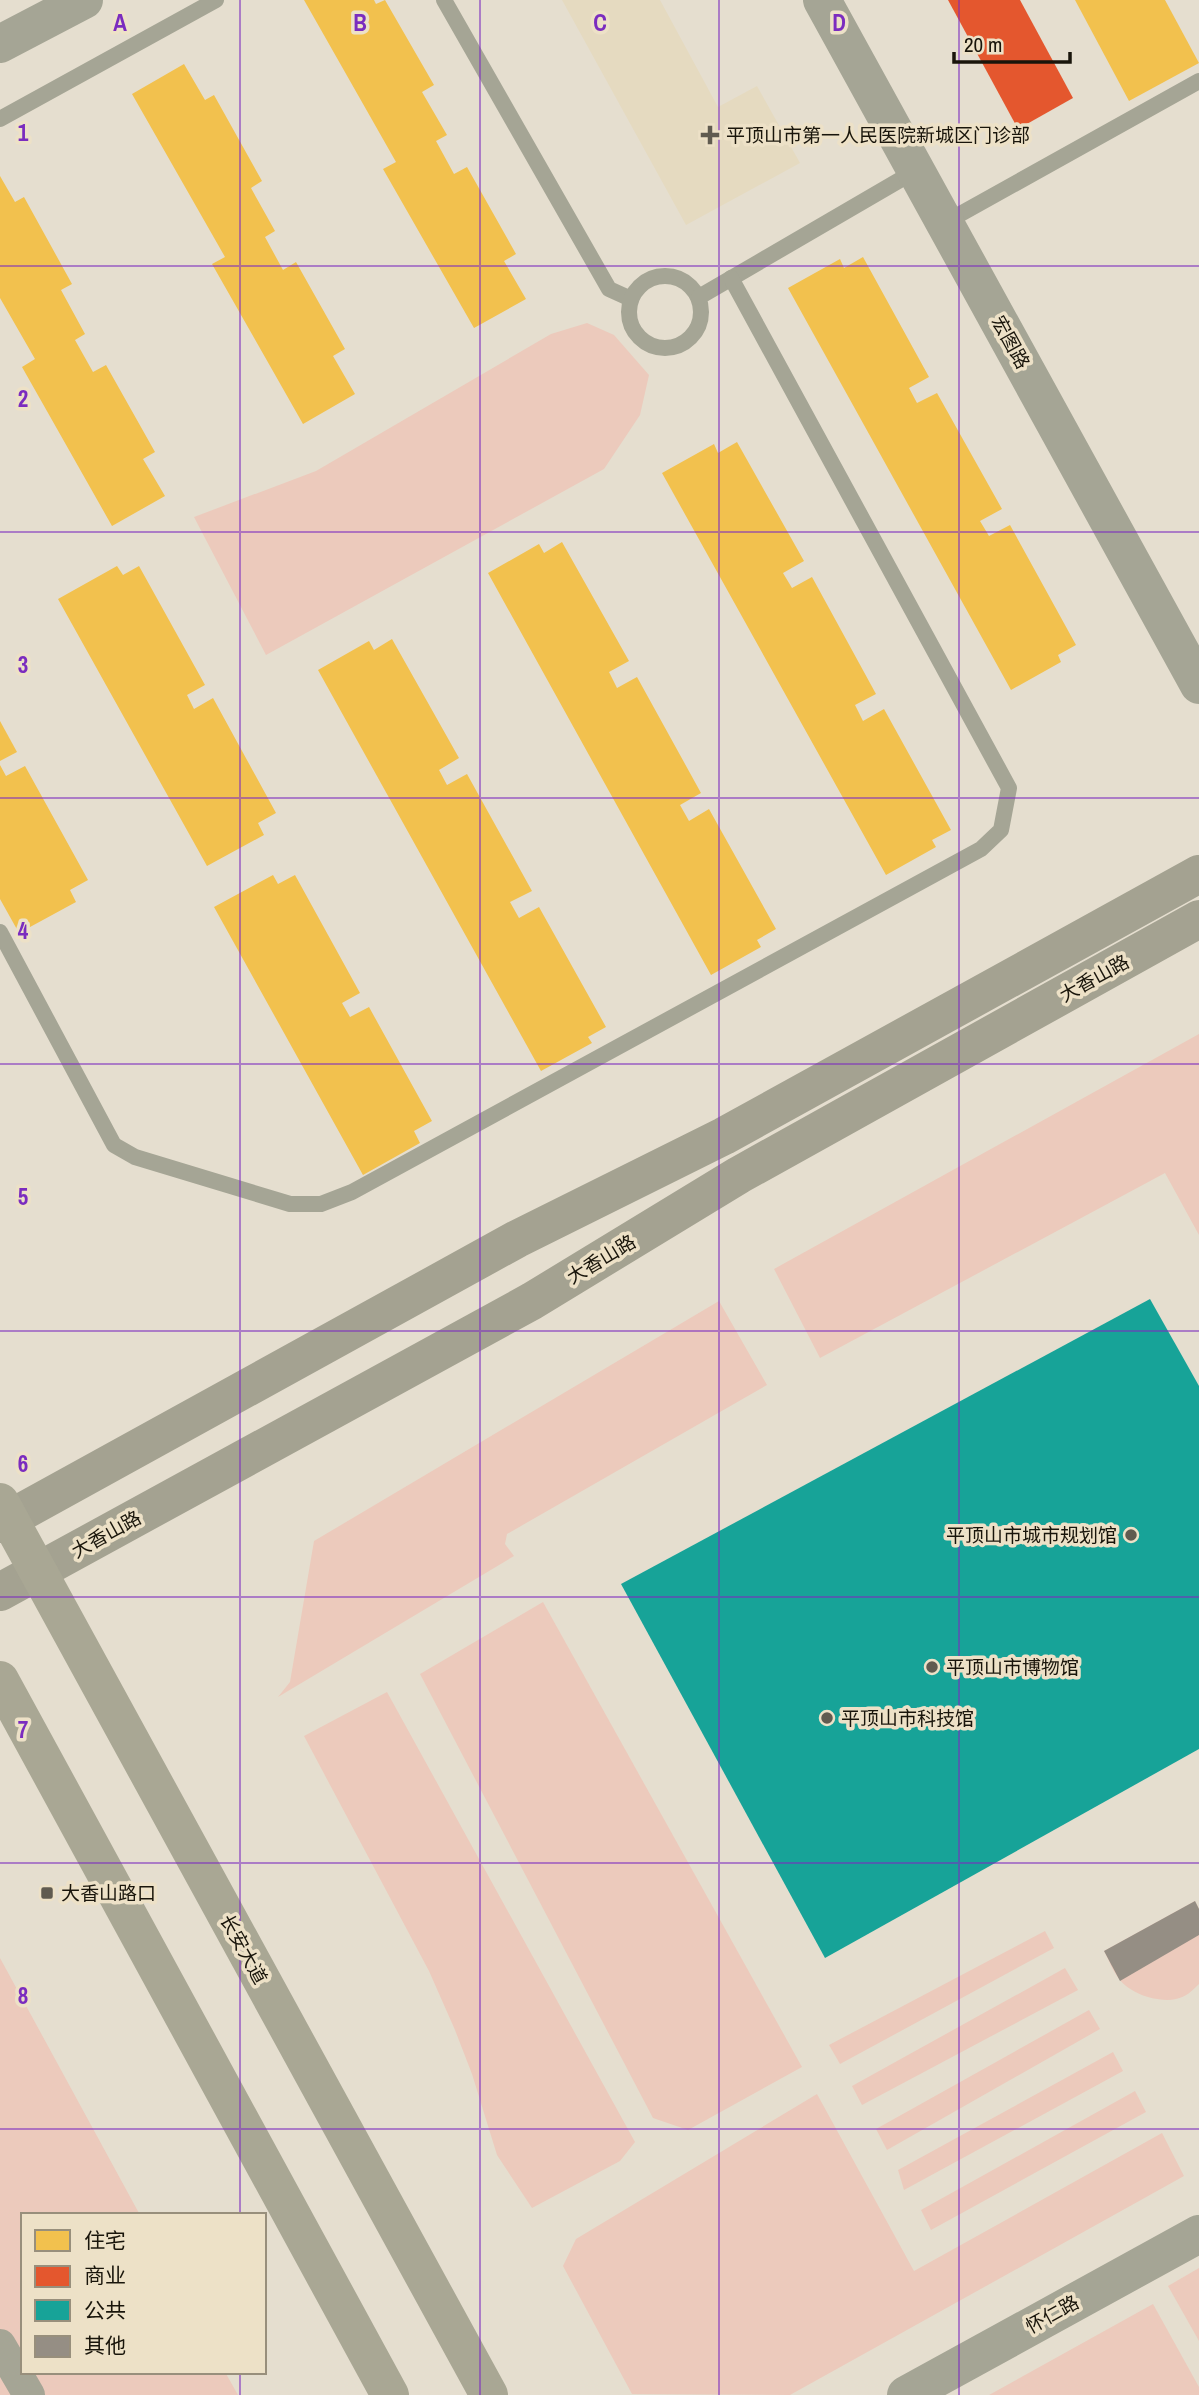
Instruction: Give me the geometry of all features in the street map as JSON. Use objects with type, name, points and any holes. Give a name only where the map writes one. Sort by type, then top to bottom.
[{"type":"main road","points":[[3,1515],[517,1239],[724,1136],[1199,873]]},
{"type":"main road","name":"大香山路","points":[[0,1592],[532,1301],[739,1175],[1199,919]]},
{"type":"main road","name":"长安大道","points":[[3,1515],[38,1572],[489,2395]]},
{"type":"main road","points":[[0,1680],[390,2395]]},
{"type":"street","points":[[0,44],[84,0]]},
{"type":"street","name":"宏图路","points":[[822,0],[1199,685]]},
{"type":"street","name":"怀仁路","points":[[906,2395],[1199,2234]]},
{"type":"street","points":[[0,2345],[29,2395]]},
{"type":"lane","points":[[0,119],[216,0]]},
{"type":"lane","points":[[444,0],[609,289],[631,299]]},
{"type":"lane","points":[[946,222],[1199,81]]},
{"type":"lane","points":[[699,297],[917,170]]},
{"type":"lane","points":[[658,276],[682,279],[699,297],[702,309],[697,331],[679,346],[667,349],[655,347],[636,334],[631,324],[631,299],[637,288],[646,280],[658,276]]},
{"type":"lane","points":[[0,932],[114,1145],[135,1157],[290,1204],[321,1204],[365,1185],[981,849],[1001,830],[1009,788],[731,278]]},
{"type":"shaded area","name":"平顶山市第一人民医院新城区门诊部","points":[[562,0],[660,0],[718,107],[757,86],[800,163],[686,225]]},
{"type":"shaded area","points":[[587,323],[614,335],[649,375],[640,415],[604,469],[266,655],[194,517],[316,471],[551,334]]},
{"type":"shaded area","points":[[1199,1034],[1199,1235],[1165,1173],[820,1358],[774,1269]]},
{"type":"shaded area","points":[[719,1301],[767,1385],[507,1534],[505,1544],[514,1556],[278,1697],[290,1682],[314,1541]]},
{"type":"shaded area","points":[[543,1602],[802,2067],[688,2130],[653,2118],[420,1674]]},
{"type":"shaded area","points":[[387,1692],[635,2142],[620,2161],[532,2208],[497,2155],[472,2074],[429,1971],[304,1736]]},
{"type":"shaded area","points":[[1195,1901],[1199,1909],[1199,1984],[1186,1995],[1169,2000],[1146,1996],[1125,1985],[1115,1973],[1104,1951]]},
{"type":"shaded area","points":[[1045,1931],[1054,1948],[840,2064],[829,2045]]},
{"type":"shaded area","points":[[0,1958],[139,2213],[21,2213],[21,2374],[226,2374],[238,2395],[0,2395]]},
{"type":"shaded area","points":[[1065,1968],[1078,1990],[862,2105],[852,2086]]},
{"type":"shaded area","points":[[1089,2010],[1100,2029],[887,2150],[876,2129]]},
{"type":"shaded area","points":[[1113,2052],[1123,2071],[904,2190],[898,2170]]},
{"type":"shaded area","points":[[1135,2091],[1146,2112],[931,2230],[921,2210]]},
{"type":"shaded area","points":[[817,2094],[914,2271],[1162,2133],[1184,2176],[790,2395],[632,2394],[563,2266],[576,2239]]},
{"type":"shaded area","points":[[1199,2268],[1199,2341],[1168,2286]]},
{"type":"shaded area","points":[[1153,2304],[1199,2387],[1199,2395],[989,2395]]},
{"type":"building: 住宅","points":[[304,0],[374,0],[376,4],[385,0],[434,85],[422,92],[447,135],[436,141],[454,174],[467,167],[516,254],[504,261],[526,299],[474,328],[383,169],[396,162]]},
{"type":"building: 住宅","points":[[1075,0],[1165,0],[1199,63],[1129,101]]},
{"type":"building: 住宅","points":[[184,64],[205,100],[214,95],[262,181],[251,188],[275,231],[265,237],[283,270],[296,262],[345,349],[333,356],[355,394],[303,424],[212,264],[225,257],[132,94]]},
{"type":"building: 住宅","points":[[0,176],[15,202],[24,197],[72,284],[61,290],[85,334],[75,340],[93,372],[106,365],[155,452],[143,459],[165,496],[112,526],[22,367],[35,359],[0,298]]},
{"type":"building: 住宅","points":[[863,257],[929,377],[909,388],[917,403],[937,393],[1002,509],[980,521],[989,536],[1010,525],[1076,645],[1058,655],[1061,662],[1011,690],[788,288],[840,259],[844,268]]},
{"type":"building: 住宅","points":[[737,442],[804,561],[783,573],[792,588],[812,577],[876,694],[855,705],[863,721],[884,709],[951,830],[932,840],[936,847],[886,875],[662,473],[714,444],[718,453]]},
{"type":"building: 住宅","points":[[562,542],[629,661],[609,672],[617,688],[637,677],[701,793],[680,805],[689,821],[709,809],[776,929],[757,940],[761,947],[711,975],[488,573],[539,544],[544,553]]},
{"type":"building: 住宅","points":[[117,566],[123,575],[139,566],[205,685],[187,695],[194,709],[213,698],[276,813],[258,823],[264,835],[207,866],[58,599]]},
{"type":"building: 住宅","points":[[392,639],[459,758],[439,770],[447,785],[467,774],[532,891],[510,902],[519,918],[539,907],[606,1027],[588,1037],[592,1043],[541,1071],[318,670],[369,641],[374,650]]},
{"type":"building: 住宅","points":[[0,721],[17,752],[0,761]]},
{"type":"building: 住宅","points":[[0,765],[6,776],[25,766],[88,880],[70,890],[76,902],[19,933],[0,899]]},
{"type":"building: 住宅","points":[[273,875],[278,884],[295,875],[360,993],[342,1003],[350,1017],[369,1007],[432,1121],[414,1131],[420,1143],[363,1175],[214,907]]},
{"type":"building: 商业","points":[[948,0],[1020,0],[1073,98],[1018,129]]},
{"type":"building: 公共","name":"平顶山市博物馆","points":[[1150,1299],[1199,1386],[1199,1749],[825,1958],[621,1584]]},
{"type":"building: 其他","points":[[1195,1901],[1199,1909],[1199,1935],[1120,1981],[1104,1951]]},
{"type":"place","name":"平顶山市第一人民医院新城区门诊部","points":[[710,135]]},
{"type":"place","name":"平顶山市城市规划馆","points":[[1131,1535]]},
{"type":"place","name":"平顶山市博物馆","points":[[932,1667]]},
{"type":"place","name":"平顶山市科技馆","points":[[827,1718]]},
{"type":"place","name":"大香山路口","points":[[47,1893]]}]
